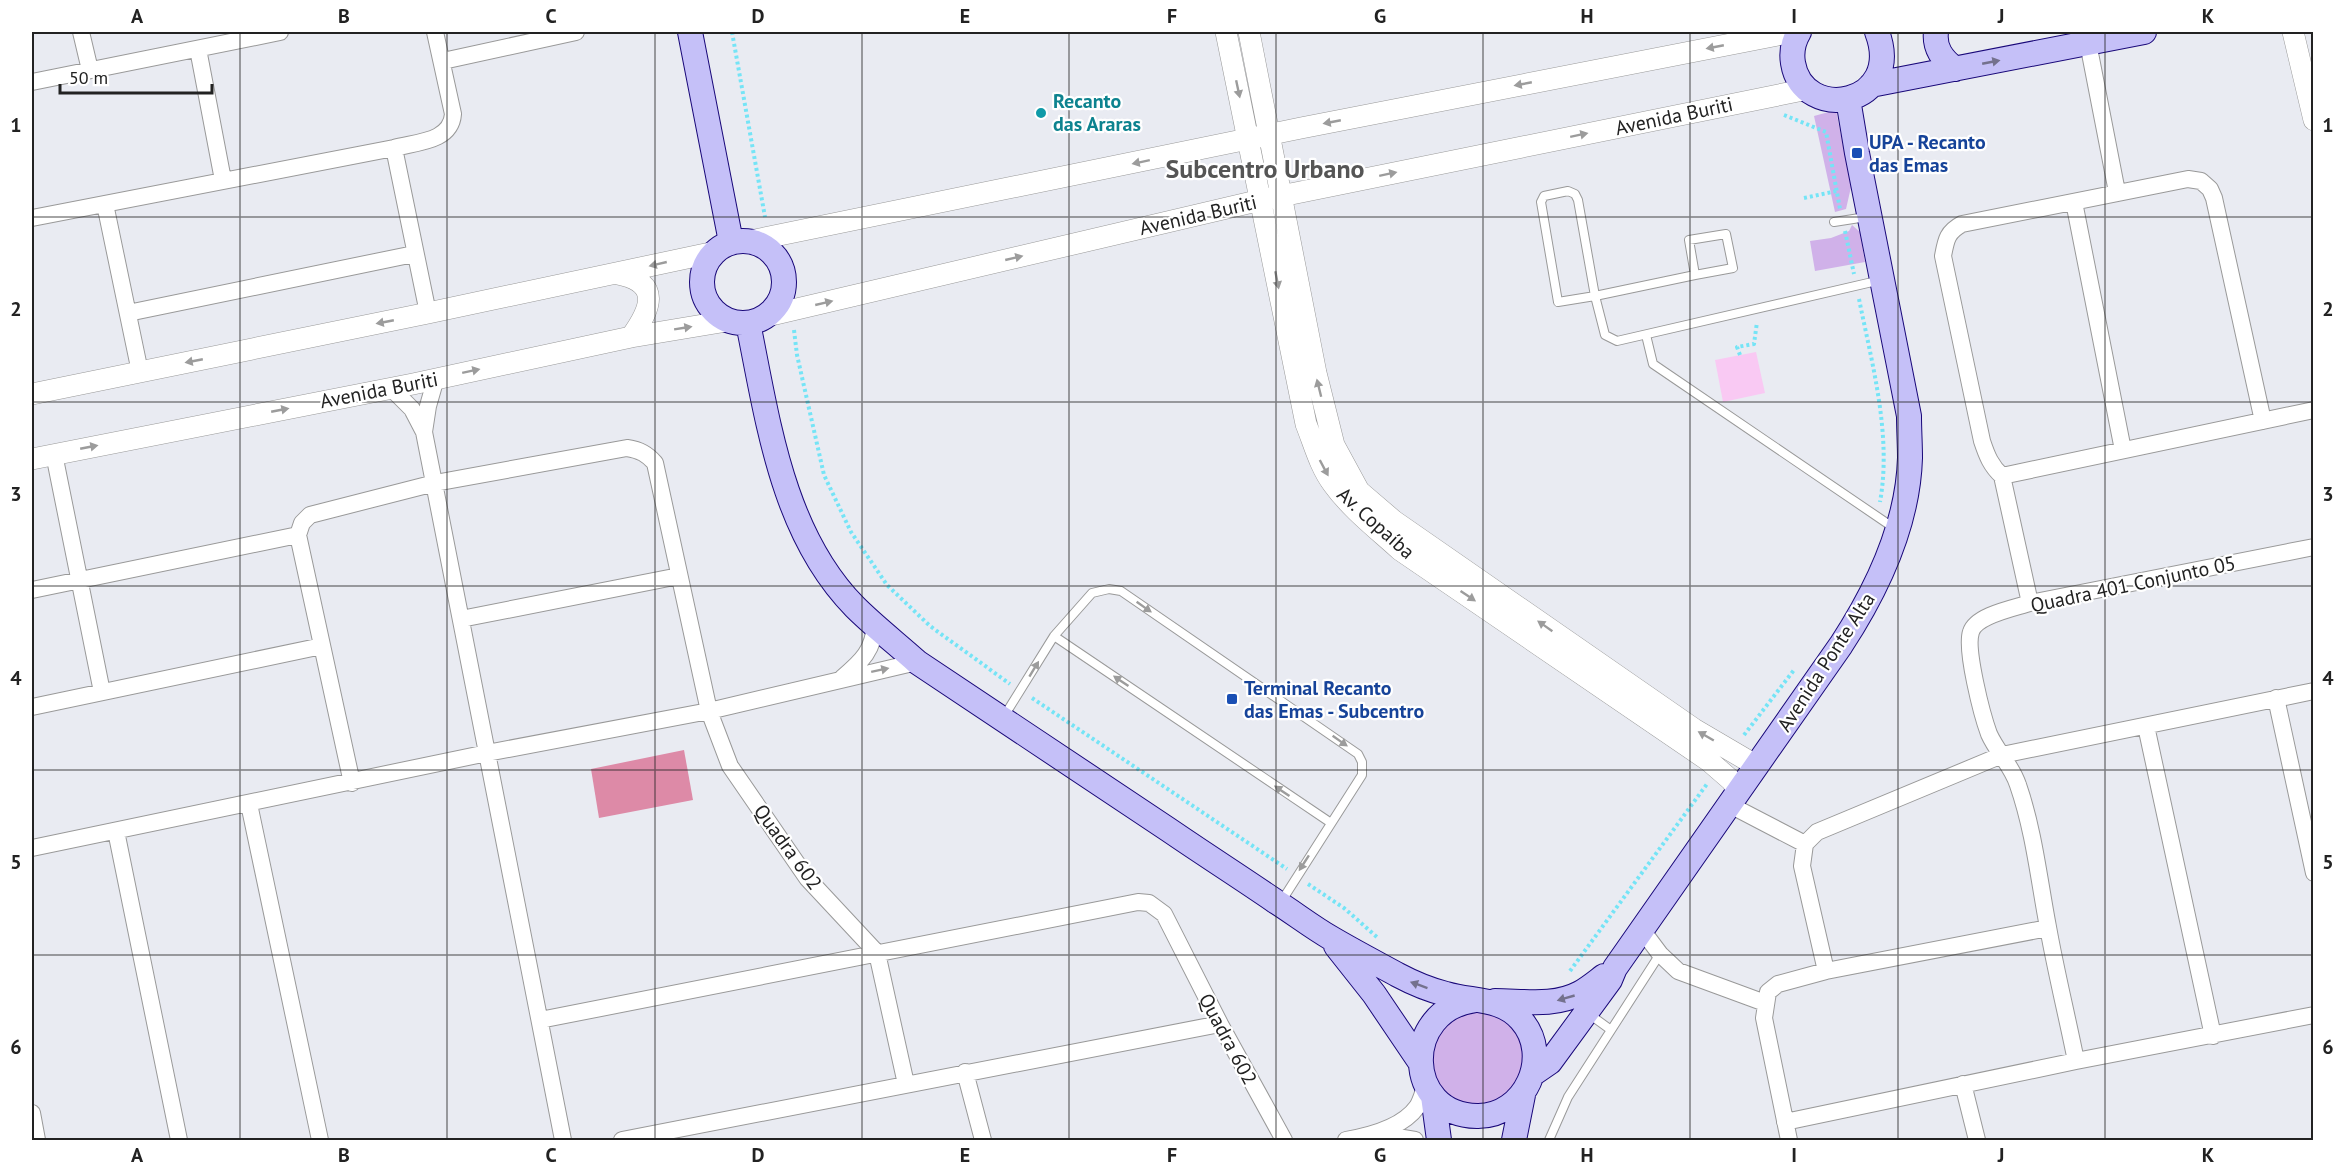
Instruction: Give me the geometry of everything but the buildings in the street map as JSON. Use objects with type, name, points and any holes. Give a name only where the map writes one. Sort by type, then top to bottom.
[{"type":"main road","points":[[690,32],[742,243]]},
{"type":"main road","points":[[1799,32],[1794,39],[1792,54],[1794,69],[1801,82],[1827,99],[1848,99],[1871,85],[1878,75],[1883,60],[1882,45],[1877,32]]},
{"type":"main road","points":[[1936,32],[1935,40],[1939,53],[1955,69]]},
{"type":"main road","points":[[1871,85],[2144,32]]},
{"type":"main road","name":"Avenida Ponte Alta","points":[[1534,1073],[1550,1062],[1586,1012],[1858,619],[1871,596],[1897,530],[1906,492],[1910,459],[1909,416],[1848,99]]},
{"type":"main road","points":[[742,243],[763,246],[774,254],[781,266],[784,280],[777,306],[747,320],[709,306],[703,296],[701,284],[707,261],[742,243]]},
{"type":"main road","points":[[747,320],[779,468],[794,510],[830,575],[855,607],[917,662],[1329,937],[1408,981],[1447,995],[1482,1000],[1507,1008],[1522,1020],[1532,1036],[1536,1055],[1534,1073],[1523,1095],[1514,1140]]},
{"type":"main road","points":[[1329,937],[1374,994],[1420,1062],[1430,1090],[1439,1140]]},
{"type":"main road","name":"Avenida Ponte Alta","points":[[1482,1000],[1520,1003],[1560,1000],[1588,988],[1616,968]]},
{"type":"main road","points":[[1420,1062],[1421,1046],[1427,1030],[1436,1018],[1463,1001],[1482,1000]]},
{"type":"main road","points":[[1430,1090],[1454,1111],[1478,1116],[1503,1111],[1523,1095]]},
{"type":"street","points":[[81,32],[90,70]]},
{"type":"street","points":[[32,82],[280,32]]},
{"type":"street","points":[[32,218],[394,148],[440,136],[452,123],[453,114],[443,60],[435,32]]},
{"type":"street","points":[[443,60],[576,32]]},
{"type":"street","name":"Av. Copaíba","points":[[1226,32],[1248,139],[1271,198],[1331,435],[1359,491],[1394,521],[1694,729],[1757,766]]},
{"type":"street","name":"Av. Copaíba","points":[[1249,32],[1269,135],[1271,198],[1306,424],[1320,463],[1332,483],[1356,510],[1400,550],[1718,769],[1732,782],[1734,799]]},
{"type":"street","points":[[32,394],[618,274],[742,243],[1248,139],[1793,32]]},
{"type":"street","points":[[2293,32],[2313,120]]},
{"type":"street","points":[[2088,43],[2117,192]]},
{"type":"street","points":[[198,49],[223,180]]},
{"type":"street","name":"Avenida Buriti","points":[[32,459],[391,388],[631,337],[747,320],[1271,198],[1808,88]]},
{"type":"street","points":[[394,148],[414,254],[428,313]]},
{"type":"street","points":[[2030,603],[2002,476],[1994,469],[1982,441],[1943,256],[1945,241],[1952,229],[1962,224],[2117,192],[2188,179],[2201,181],[2210,189],[2214,198],[2263,421]]},
{"type":"street","points":[[2074,202],[2123,450]]},
{"type":"street","points":[[105,204],[140,372]]},
{"type":"street","points":[[128,313],[414,254]]},
{"type":"street","points":[[618,274],[640,281],[649,297],[645,318],[631,337]]},
{"type":"street","points":[[424,432],[436,378]]},
{"type":"street","points":[[391,388],[412,409],[424,432],[563,1140]]},
{"type":"street","points":[[2002,476],[2313,410]]},
{"type":"street","name":"Quadra 602","points":[[298,535],[302,524],[310,515],[435,483],[627,448],[648,454],[655,464],[709,711],[730,766],[807,878],[876,953],[1138,902],[1149,903],[1164,914],[1220,1024],[1284,1140]]},
{"type":"street","points":[[54,454],[102,692]]},
{"type":"street","points":[[32,591],[298,535],[352,783]]},
{"type":"street","name":"Quadra 401 Conjunto 05","points":[[2002,755],[1990,735],[1968,643],[1972,628],[1978,622],[2030,603],[2313,547]]},
{"type":"street","points":[[461,620],[679,576]]},
{"type":"street","points":[[842,678],[856,667],[868,652],[874,638],[875,623]]},
{"type":"street","points":[[32,707],[322,646]]},
{"type":"street","points":[[32,848],[487,753],[709,711],[917,662]]},
{"type":"street","points":[[1826,971],[1802,866],[1805,844],[1817,832],[2002,755],[2313,691]]},
{"type":"street","points":[[2276,698],[2313,873]]},
{"type":"street","points":[[2146,726],[2213,1035]]},
{"type":"street","points":[[2002,755],[2011,767],[2019,786],[2032,836],[2076,1061]]},
{"type":"street","points":[[1734,799],[1805,844]]},
{"type":"street","points":[[249,804],[320,1140]]},
{"type":"street","points":[[116,831],[178,1140]]},
{"type":"street","points":[[1789,1140],[1764,1018],[1768,992],[1778,984],[1826,971],[2048,927]]},
{"type":"street","points":[[1642,930],[1669,964],[1686,975],[1765,1003]]},
{"type":"street","points":[[540,1020],[876,953],[906,1084]]},
{"type":"street","points":[[1785,1122],[2076,1061],[2313,1015]]},
{"type":"street","points":[[621,1140],[656,1137],[965,1072],[1220,1024]]},
{"type":"street","points":[[965,1072],[982,1140]]},
{"type":"street","points":[[1963,1084],[1977,1140]]},
{"type":"street","points":[[1350,1140],[1403,1120],[1430,1090]]},
{"type":"street","points":[[32,1119],[37,1140]]},
{"type":"street","points":[[1350,1140],[1396,1137],[1415,1140]]},
{"type":"lane","points":[[1695,275],[1689,240],[1726,234],[1732,268],[1595,296],[1558,302],[1541,202],[1544,196],[1568,190],[1575,194],[1595,296],[1602,328],[1610,339],[1617,341],[1882,280]]},
{"type":"lane","points":[[1839,222],[1869,216]]},
{"type":"lane","points":[[1646,335],[1653,364],[1897,530]]},
{"type":"lane","points":[[1002,718],[1054,636],[1092,593],[1109,589],[1121,591],[1358,754],[1362,762],[1362,774],[1280,904]]},
{"type":"lane","points":[[1054,636],[1331,824]]},
{"type":"lane","points":[[1549,1140],[1568,1097],[1660,954]]},
{"type":"lane","points":[[1586,1012],[1611,1030]]},
{"type":"path","points":[[732,32],[765,221],[742,243],[790,273],[796,355],[824,475],[851,532],[887,585],[930,626],[1021,691],[1344,908],[1386,945]]},
{"type":"path","points":[[1778,94],[1783,115],[1826,132],[1837,191],[1839,222],[1856,286],[1876,384],[1883,441],[1881,499],[1876,516]]},
{"type":"path","points":[[1804,198],[1837,191]]},
{"type":"path","points":[[1732,751],[1800,662]]},
{"type":"path","points":[[1564,975],[1574,969],[1718,769]]},
{"type":"shaded area","points":[[1836,110],[1851,187],[1846,209],[1835,212],[1814,116]]},
{"type":"shaded area","points":[[1852,225],[1860,232],[1865,262],[1815,271],[1810,241],[1831,238],[1849,231]]},
{"type":"shaded area","points":[[1756,352],[1765,393],[1723,402],[1715,360]]},
{"type":"shaded area","points":[[684,750],[693,800],[599,818],[591,769]]},
{"type":"shaded area","points":[[1478,1011],[1496,1015],[1511,1025],[1521,1040],[1525,1058],[1521,1076],[1511,1091],[1496,1101],[1478,1105],[1460,1101],[1445,1091],[1435,1076],[1431,1058],[1435,1040],[1445,1025],[1460,1015]]},
{"type":"place","name":"Recanto das Araras","points":[[1041,113]]},
{"type":"place","name":"UPA - Recanto das Emas","points":[[1857,153]]},
{"type":"place","name":"Terminal Recanto das Emas - Subcentro","points":[[1232,699]]},
{"type":"district","name":"Subcentro Urbano","points":[[1265,168]]}]
